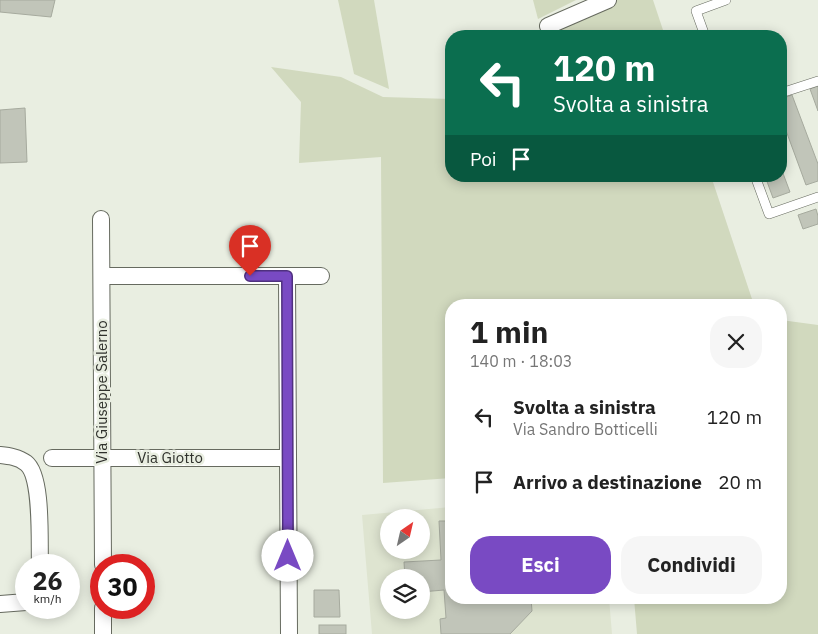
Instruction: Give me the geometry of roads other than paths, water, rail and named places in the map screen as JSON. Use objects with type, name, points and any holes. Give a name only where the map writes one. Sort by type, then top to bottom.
[{"type":"street","points":[[548,26],[608,0]]},
{"type":"street","name":"Via Giuseppe Salerno","points":[[102,219],[103,554]]},
{"type":"street","points":[[102,276],[321,276]]},
{"type":"street","points":[[287,276],[289,634]]},
{"type":"street","points":[[0,455],[18,458],[27,463],[32,470],[37,484],[40,554]]},
{"type":"street","name":"Via Giotto","points":[[52,458],[288,458]]},
{"type":"street","points":[[0,604],[15,603]]},
{"type":"street","points":[[103,619],[103,634]]},
{"type":"lane","points":[[703,30],[696,11],[726,0]]},
{"type":"lane","points":[[787,91],[818,81]]},
{"type":"lane","points":[[757,182],[769,214],[818,196]]}]
